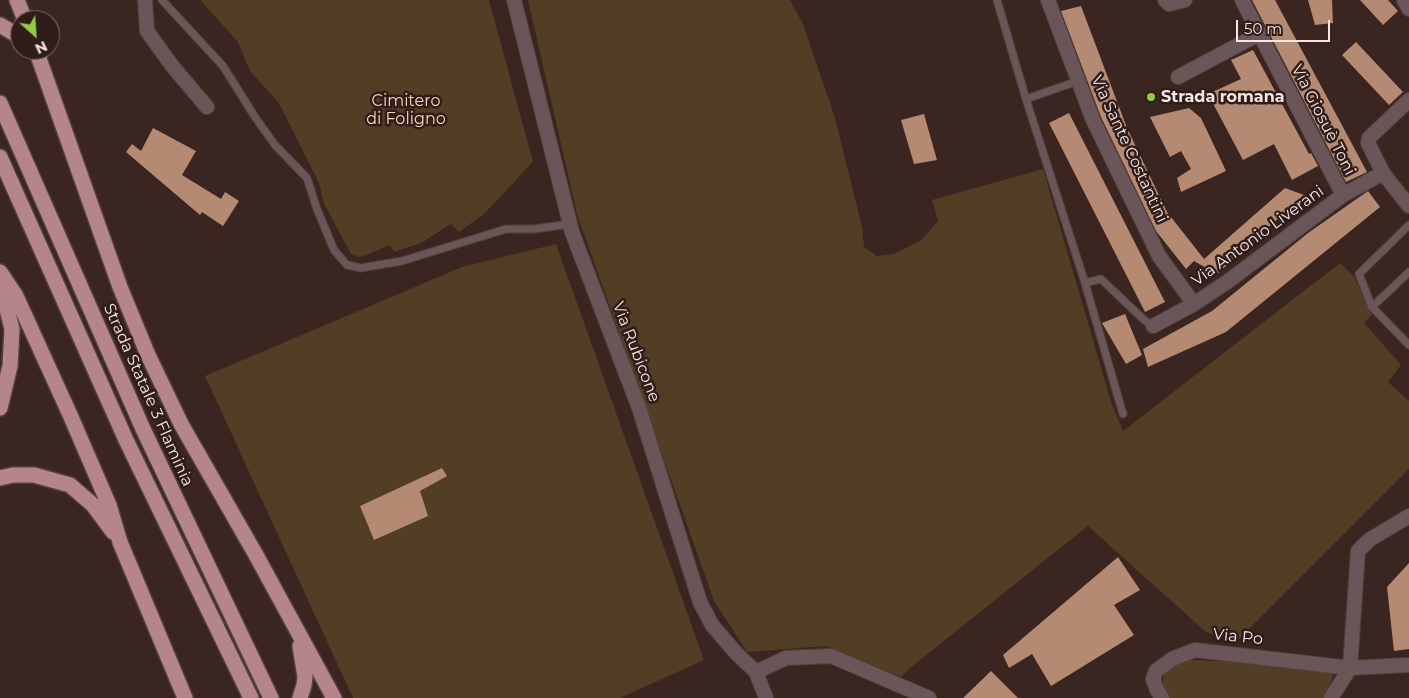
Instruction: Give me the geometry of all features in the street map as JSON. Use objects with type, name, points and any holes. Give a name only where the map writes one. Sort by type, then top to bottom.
[{"type":"highway","points":[[40,60],[120,287],[148,355],[181,424],[256,555],[334,698]]},
{"type":"highway","name":"Strada Statale 3 Flaminia","points":[[0,103],[143,429],[271,698]]},
{"type":"highway","points":[[0,157],[126,440],[251,698]]},
{"type":"highway","points":[[0,272],[16,296],[109,506],[120,542],[185,697]]},
{"type":"highway","points":[[0,282],[12,329],[10,366],[0,408]]},
{"type":"highway","points":[[0,478],[13,475],[34,475],[70,485],[93,505],[120,542]]},
{"type":"highway","points":[[297,632],[303,657],[302,691]]},
{"type":"street","points":[[145,0],[146,31],[207,107]]},
{"type":"street","name":"Via Rubicone","points":[[514,0],[570,224],[639,408],[700,602],[712,625],[736,654],[756,672],[766,698]]},
{"type":"street","name":"Via Sante Costantini","points":[[1048,0],[1093,120],[1159,256],[1194,304]]},
{"type":"street","points":[[1165,0],[1168,4],[1185,0]]},
{"type":"street","name":"Via Giosuè Toni","points":[[1242,0],[1343,195]]},
{"type":"street","points":[[1404,0],[1409,9]]},
{"type":"street","points":[[1178,77],[1259,34]]},
{"type":"street","points":[[1409,100],[1369,138],[1368,144],[1383,173],[1409,206]]},
{"type":"street","name":"Via Antonio Liverani","points":[[1153,326],[1194,304],[1227,282],[1343,195],[1383,173]]},
{"type":"street","points":[[1331,698],[1350,668],[1358,551],[1369,540],[1409,516]]},
{"type":"street","name":"Via Po","points":[[1162,698],[1153,679],[1156,671],[1172,659],[1195,650],[1350,668],[1409,665]]},
{"type":"street","points":[[756,672],[786,658],[831,656],[929,698]]},
{"type":"lane","points":[[162,0],[223,66],[275,145],[307,178],[317,209],[334,250],[347,265],[360,268],[402,261],[506,229],[534,229],[570,224]]},
{"type":"lane","points":[[997,0],[1026,99],[1085,283],[1123,414]]},
{"type":"lane","points":[[1026,99],[1078,81]]},
{"type":"lane","points":[[1409,225],[1359,274],[1372,307],[1409,345]]},
{"type":"lane","points":[[1372,307],[1409,272]]},
{"type":"lane","points":[[1085,283],[1101,279],[1143,319],[1153,326]]},
{"type":"green space","name":"Cimitero di Foligno","points":[[200,0],[489,0],[533,162],[484,214],[459,232],[451,224],[421,243],[394,252],[390,245],[364,256],[358,257],[351,254],[324,204],[319,183],[279,103],[250,71],[238,42]]},
{"type":"green space","points":[[528,0],[790,0],[803,24],[835,118],[862,227],[864,247],[877,256],[894,254],[920,241],[938,221],[932,200],[1043,169],[1112,405],[1123,431],[1340,263],[1354,277],[1372,315],[1364,323],[1401,365],[1388,382],[1409,401],[1409,469],[1236,642],[1206,632],[1088,526],[901,677],[826,646],[747,652],[714,601],[577,214]]},
{"type":"green space","points":[[556,244],[704,660],[620,698],[353,698],[205,376],[462,267]]},
{"type":"green space","points":[[1187,660],[1248,662],[1334,672],[1326,698],[1167,698],[1162,688],[1164,673],[1169,666]]},
{"type":"building","points":[[1252,0],[1275,0],[1367,172],[1346,182]]},
{"type":"building","points":[[1308,0],[1332,0],[1333,23],[1315,25]]},
{"type":"building","points":[[1360,0],[1388,0],[1398,11],[1383,25]]},
{"type":"building","points":[[1081,6],[1127,128],[1167,212],[1204,259],[1285,188],[1304,195],[1217,274],[1194,261],[1186,269],[1156,231],[1101,117],[1061,11]]},
{"type":"building","points":[[1356,42],[1403,92],[1389,105],[1342,55]]},
{"type":"building","points":[[1253,50],[1309,154],[1311,153],[1318,166],[1292,180],[1274,144],[1243,160],[1208,94],[1241,79],[1231,60]]},
{"type":"building","points":[[1189,108],[1201,118],[1226,171],[1181,192],[1177,178],[1191,169],[1181,151],[1170,157],[1150,117]]},
{"type":"building","points":[[1069,113],[1165,302],[1145,312],[1049,123]]},
{"type":"building","points":[[924,114],[937,160],[914,164],[901,120]]},
{"type":"building","points":[[153,128],[196,151],[182,175],[221,199],[225,192],[239,201],[223,226],[202,212],[200,215],[126,152],[132,144],[141,151]]},
{"type":"building","points":[[1368,191],[1380,207],[1226,332],[1148,367],[1143,349],[1212,311],[1308,233]]},
{"type":"building","points":[[1125,314],[1142,355],[1126,364],[1102,323]]},
{"type":"building","points":[[442,468],[447,476],[420,491],[428,516],[374,540],[360,506]]},
{"type":"building","points":[[1118,557],[1140,590],[1114,605],[1134,635],[1051,686],[1032,654],[1009,668],[1003,655]]},
{"type":"building","points":[[1409,563],[1409,649],[1394,651],[1387,587]]},
{"type":"building","points":[[991,671],[1018,698],[963,698]]},
{"type":"place","name":"Strada romana","points":[[1151,97]]}]
